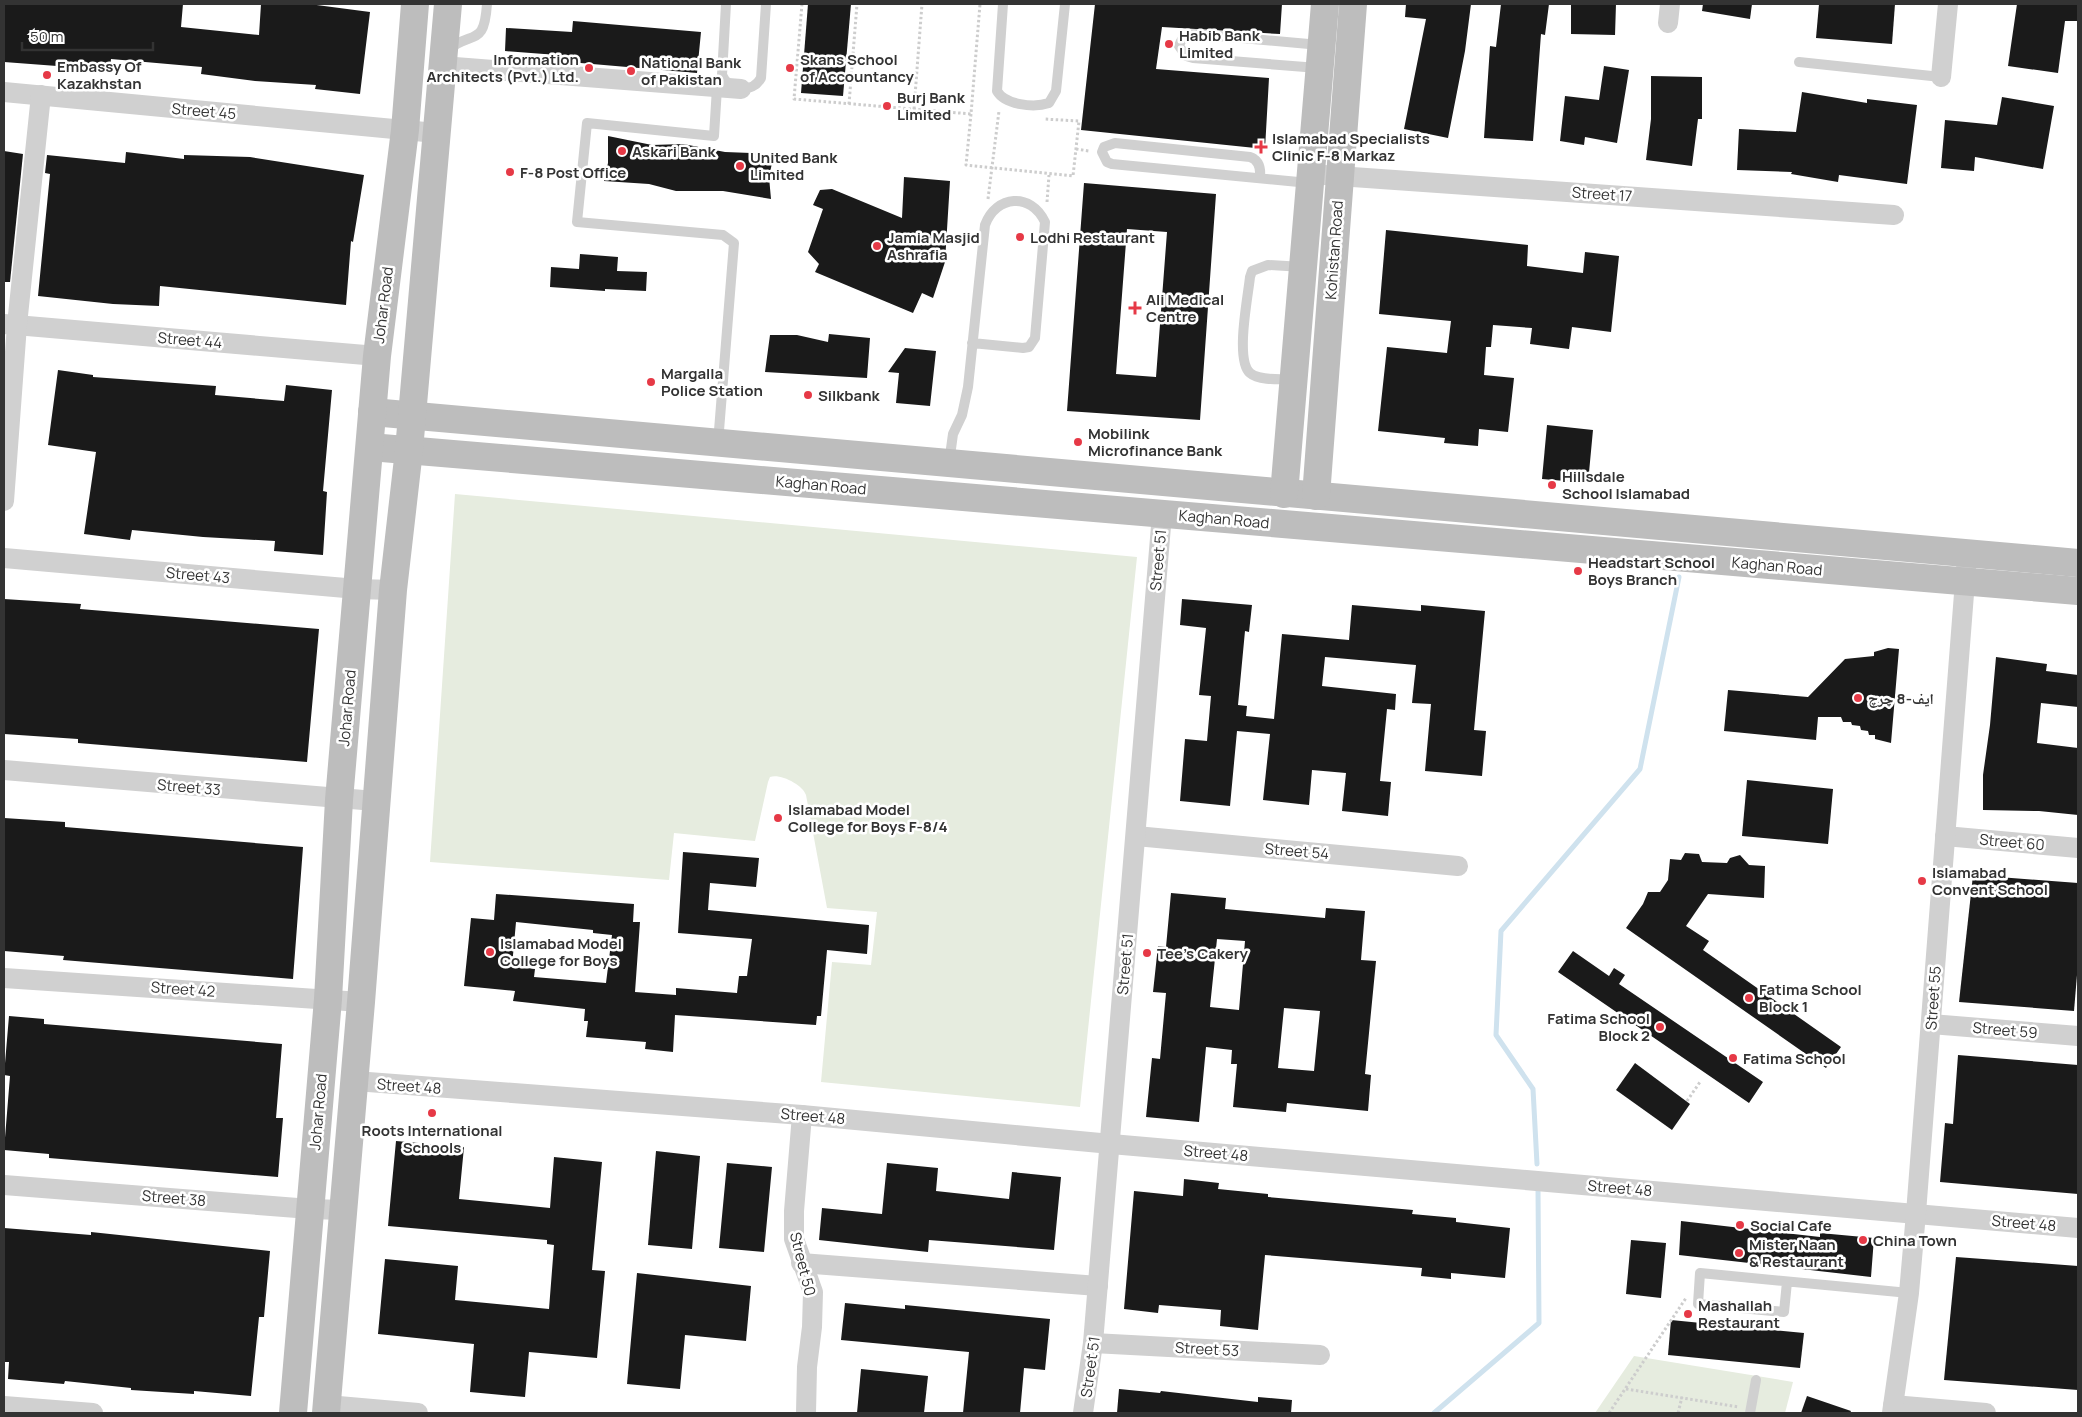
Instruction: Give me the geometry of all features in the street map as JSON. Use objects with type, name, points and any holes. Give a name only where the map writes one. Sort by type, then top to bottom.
[{"type":"street","name":"Johar Road","points":[[292,1413],[328,999],[339,800],[370,448],[376,356],[404,130],[415,4]]},
{"type":"street","points":[[418,1413],[326,1409],[361,1002],[375,801],[393,590],[409,450],[448,4]]},
{"type":"street","name":"Kohistan Road","points":[[1284,494],[1325,4]]},
{"type":"street","name":"Kohistan Road","points":[[1316,496],[1354,4]]},
{"type":"street","points":[[1941,77],[1948,4]]},
{"type":"street","points":[[443,61],[741,89]]},
{"type":"street","name":"Street 45","points":[[4,92],[436,133]]},
{"type":"street","points":[[4,501],[10,324],[40,95]]},
{"type":"street","name":"Street 17","points":[[1310,179],[1340,175],[1894,215]]},
{"type":"street","name":"Street 44","points":[[10,324],[376,356]]},
{"type":"street","name":"Kaghan Road","points":[[372,412],[545,429],[2078,563]]},
{"type":"street","points":[[542,462],[545,429]]},
{"type":"street","name":"Kaghan Road","points":[[370,448],[2078,591]]},
{"type":"street","points":[[939,495],[945,464]]},
{"type":"street","name":"Street 51","points":[[1083,1413],[1094,1343],[1162,514]]},
{"type":"street","name":"Street 55","points":[[1892,1409],[1909,1293],[1916,1213],[1966,554]]},
{"type":"street","name":"Street 43","points":[[4,558],[357,590],[393,590]]},
{"type":"street","name":"Street 33","points":[[4,770],[339,800],[375,801]]},
{"type":"street","name":"Street 54","points":[[1136,836],[1458,866]]},
{"type":"street","name":"Street 60","points":[[1945,836],[2078,848]]},
{"type":"street","name":"Street 42","points":[[4,978],[361,1002]]},
{"type":"street","name":"Street 59","points":[[1931,1024],[2078,1036]]},
{"type":"street","name":"Street 48","points":[[354,1082],[802,1114],[1111,1144],[2078,1228]]},
{"type":"street","name":"Street 50","points":[[802,1114],[794,1211],[794,1240],[813,1292],[812,1327],[807,1367],[806,1413]]},
{"type":"street","name":"Street 38","points":[[4,1185],[343,1210]]},
{"type":"street","points":[[801,1263],[1098,1286]]},
{"type":"street","name":"Street 53","points":[[1094,1343],[1320,1355]]},
{"type":"street","points":[[4,1406],[93,1413]]},
{"type":"street","points":[[1892,1409],[1986,1413]]},
{"type":"lane","points":[[443,61],[457,44],[479,35],[486,23],[487,4]]},
{"type":"lane","points":[[726,4],[722,75],[725,82],[731,87],[741,89],[751,88],[758,84],[761,78],[766,4]]},
{"type":"lane","points":[[1003,4],[996,91],[1006,101],[1041,105],[1049,103],[1054,97],[1065,4]]},
{"type":"lane","points":[[1196,34],[1320,56],[1193,58],[1186,56],[1179,46],[1181,40],[1187,35],[1196,34]]},
{"type":"lane","points":[[1799,62],[1941,77]]},
{"type":"lane","points":[[717,88],[714,136],[587,123],[577,222],[724,235],[734,243],[718,444]]},
{"type":"lane","points":[[1260,178],[1259,164],[1250,157],[1115,143],[1104,147],[1102,152],[1107,162],[1112,164],[1260,178],[1310,179]]},
{"type":"lane","points":[[945,464],[953,434],[965,402],[985,226],[994,209],[1005,201],[1027,203],[1037,210],[1045,222],[1032,344],[1023,348],[972,343]]},
{"type":"lane","points":[[1293,380],[1250,374],[1243,362],[1242,354],[1252,271],[1268,264],[1302,267]]},
{"type":"lane","points":[[1787,1282],[1784,1312],[1698,1304],[1700,1273],[1909,1293]]},
{"type":"lane","points":[[1751,1411],[1756,1380]]},
{"type":"path","points":[[802,4],[794,99],[971,114]]},
{"type":"path","points":[[849,104],[857,4]]},
{"type":"path","points":[[914,110],[922,4]]},
{"type":"path","points":[[980,4],[966,165],[1073,176],[1079,121],[1042,118]]},
{"type":"path","points":[[985,226],[1001,98]]},
{"type":"path","points":[[999,114],[1007,115]]},
{"type":"path","points":[[1045,222],[1049,175]]},
{"type":"path","points":[[1686,1101],[1700,1082]]},
{"type":"path","points":[[1609,1413],[1682,1300],[1699,1290]]},
{"type":"path","points":[[1626,1389],[1682,1397],[1751,1411]]},
{"type":"path","points":[[1678,1413],[1682,1397]]},
{"type":"shaded area","name":"Islamabad Model College for Boys F-8/4","points":[[455,494],[1137,557],[1080,1107],[821,1082],[832,962],[871,965],[877,912],[827,908],[806,795],[801,787],[785,778],[770,777],[755,841],[674,833],[669,880],[430,862]]},
{"type":"shaded area","points":[[1634,1356],[1793,1382],[1785,1413],[1595,1413]]},
{"type":"building","points":[[4,4],[183,4],[181,27],[259,35],[261,4],[309,4],[370,12],[360,94],[315,89],[316,85],[255,81],[201,74],[202,67],[111,59],[110,70],[4,62]]},
{"type":"building","points":[[808,4],[851,4],[843,96],[801,93]]},
{"type":"building","points":[[1095,4],[1282,4],[1280,34],[1162,27],[1156,69],[1269,78],[1265,149],[1081,130]]},
{"type":"building","points":[[1406,4],[1471,4],[1465,51],[1448,138],[1404,129],[1426,19],[1405,17]]},
{"type":"building","points":[[1501,4],[1549,4],[1545,35],[1541,34],[1533,141],[1484,138],[1490,46],[1496,47]]},
{"type":"building","points":[[1571,4],[1616,4],[1615,35],[1571,34]]},
{"type":"building","points":[[1703,4],[1752,4],[1750,19],[1702,11]]},
{"type":"building","points":[[1819,4],[1895,4],[1892,44],[1816,38]]},
{"type":"building","points":[[2017,4],[2078,4],[2078,21],[2065,21],[2058,73],[2008,66]]},
{"type":"building","points":[[573,21],[701,32],[697,73],[569,62],[570,56],[505,51],[506,28],[572,32]]},
{"type":"building","points":[[1604,66],[1629,70],[1617,143],[1585,137],[1584,145],[1560,141],[1565,96],[1599,100]]},
{"type":"building","points":[[1651,76],[1702,77],[1702,119],[1698,119],[1692,166],[1646,160],[1651,119]]},
{"type":"building","points":[[1802,92],[1867,103],[1867,99],[1917,105],[1907,184],[1839,175],[1838,182],[1791,174],[1792,172],[1737,170],[1739,129],[1796,132]]},
{"type":"building","points":[[2002,97],[2054,106],[2043,169],[1975,157],[1974,171],[1941,168],[1945,120],[1997,125]]},
{"type":"building","points":[[608,136],[652,145],[683,144],[725,152],[774,154],[769,177],[771,199],[723,191],[676,191],[649,184],[604,181],[608,163]]},
{"type":"building","points":[[4,151],[23,154],[10,282],[4,282]]},
{"type":"building","points":[[126,152],[184,159],[184,155],[250,157],[364,175],[353,242],[351,241],[346,305],[160,286],[159,306],[113,304],[38,296],[50,174],[45,173],[47,155],[125,163]]},
{"type":"building","name":"Jamia Masjid Ashrafia","points":[[904,177],[950,181],[945,262],[933,298],[922,293],[913,313],[815,272],[819,264],[808,252],[823,209],[813,205],[820,190],[832,189],[902,218]]},
{"type":"building","points":[[1084,183],[1216,194],[1200,420],[1067,411]],"holes":[[[1127,229],[1167,232],[1156,377],[1116,374]]]},
{"type":"building","points":[[1386,230],[1528,245],[1527,266],[1583,273],[1585,252],[1619,256],[1611,332],[1572,327],[1569,349],[1530,344],[1532,328],[1493,325],[1491,347],[1486,347],[1484,375],[1514,378],[1508,432],[1479,429],[1478,446],[1444,443],[1445,438],[1378,431],[1387,347],[1447,353],[1451,321],[1379,314]]},
{"type":"building","points":[[580,254],[618,257],[617,271],[647,272],[646,291],[605,289],[605,291],[550,287],[551,267],[579,269]]},
{"type":"building","points":[[829,334],[870,338],[867,378],[765,372],[770,335],[797,335],[828,342]]},
{"type":"building","points":[[905,348],[936,351],[930,406],[896,403],[899,373],[888,372]]},
{"type":"building","points":[[58,370],[93,375],[93,377],[216,386],[215,395],[284,401],[286,385],[332,390],[323,491],[327,492],[323,555],[274,551],[275,541],[203,537],[132,530],[130,540],[84,534],[96,452],[48,445]]},
{"type":"building","points":[[1547,425],[1593,430],[1588,483],[1542,479]]},
{"type":"building","points":[[4,599],[81,604],[80,609],[319,629],[307,762],[78,743],[78,739],[4,734]]},
{"type":"building","points":[[1182,599],[1252,605],[1249,632],[1245,631],[1238,705],[1247,706],[1246,716],[1274,719],[1282,634],[1349,640],[1352,605],[1421,611],[1421,605],[1485,611],[1474,730],[1486,731],[1482,776],[1425,771],[1431,704],[1412,703],[1416,665],[1325,657],[1322,686],[1396,694],[1395,710],[1387,709],[1380,781],[1391,782],[1388,816],[1342,811],[1346,773],[1312,770],[1309,805],[1263,800],[1270,734],[1237,731],[1230,806],[1180,801],[1185,739],[1207,741],[1211,696],[1199,695],[1206,628],[1180,625]]},
{"type":"building","points":[[1888,648],[1899,649],[1891,743],[1875,739],[1875,735],[1869,735],[1868,731],[1861,730],[1860,726],[1852,725],[1851,722],[1843,722],[1841,717],[1818,717],[1816,740],[1724,731],[1728,690],[1808,697],[1845,659],[1874,656],[1874,652]]},
{"type":"building","points":[[1996,657],[2047,664],[2046,671],[2078,675],[2078,707],[2041,703],[2037,743],[2078,748],[2078,815],[2039,811],[1983,810],[1983,775]]},
{"type":"building","points":[[1747,780],[1833,789],[1828,844],[1742,836]]},
{"type":"building","points":[[4,818],[65,822],[65,827],[303,847],[293,979],[63,960],[64,956],[4,951]]},
{"type":"building","name":"Islamabad Model College for Boys","points":[[683,852],[759,858],[756,887],[710,883],[708,910],[869,925],[867,954],[827,950],[821,1016],[817,1016],[816,1025],[675,1015],[673,1052],[645,1049],[646,1042],[586,1037],[588,1021],[584,1021],[585,1009],[513,1001],[515,991],[464,986],[471,918],[494,920],[496,894],[634,904],[633,922],[640,922],[635,992],[676,995],[676,988],[737,993],[739,976],[747,976],[752,939],[678,933]],"holes":[[[516,922],[593,930],[593,933],[612,935],[606,983],[534,977],[535,969],[512,966]]]},
{"type":"building","name":"Fatima School Block 1","points":[[1685,853],[1699,854],[1702,862],[1727,863],[1730,858],[1740,855],[1749,865],[1765,866],[1764,898],[1708,894],[1686,926],[1709,941],[1703,950],[1841,1047],[1826,1068],[1626,928],[1643,904],[1648,892],[1660,892],[1668,880],[1670,859],[1681,860]]},
{"type":"building","points":[[1973,875],[2078,883],[2078,963],[2074,1011],[1959,1002]]},
{"type":"building","points":[[1171,893],[1226,898],[1225,909],[1325,918],[1326,908],[1365,911],[1361,960],[1376,961],[1365,1074],[1371,1075],[1368,1111],[1287,1103],[1286,1112],[1233,1107],[1237,1064],[1231,1064],[1232,1050],[1206,1047],[1199,1122],[1146,1117],[1152,1058],[1160,1059],[1166,993],[1153,992],[1158,946],[1166,947]],"holes":[[[1217,939],[1245,941],[1239,1010],[1210,1007]],[[1284,1008],[1320,1011],[1314,1071],[1278,1068]]]},
{"type":"building","name":"Fatima School Block 2","points":[[1573,951],[1609,976],[1614,968],[1625,975],[1619,984],[1763,1082],[1749,1103],[1558,972]]},
{"type":"building","points":[[9,1016],[44,1019],[44,1024],[282,1044],[276,1118],[283,1118],[278,1177],[49,1158],[49,1154],[4,1150],[10,1076],[4,1075]]},
{"type":"building","points":[[1958,1055],[2078,1065],[2078,1194],[1940,1182],[1945,1123],[1953,1124]]},
{"type":"building","points":[[1635,1063],[1690,1104],[1672,1130],[1616,1090]]},
{"type":"building","points":[[396,1141],[464,1147],[459,1199],[550,1208],[554,1157],[602,1162],[592,1270],[605,1271],[597,1358],[529,1352],[525,1397],[470,1392],[474,1344],[378,1334],[385,1259],[458,1266],[455,1300],[549,1309],[554,1245],[547,1244],[547,1240],[388,1226]]},
{"type":"building","points":[[656,1151],[700,1156],[692,1249],[648,1245]]},
{"type":"building","points":[[727,1163],[772,1167],[764,1252],[719,1248]]},
{"type":"building","points":[[887,1163],[938,1168],[936,1191],[1009,1199],[1012,1172],[1061,1177],[1054,1250],[929,1240],[928,1252],[819,1240],[822,1208],[882,1214]]},
{"type":"building","points":[[1184,1179],[1219,1183],[1218,1189],[1268,1194],[1268,1197],[1413,1210],[1412,1214],[1456,1218],[1456,1222],[1510,1228],[1505,1278],[1451,1273],[1451,1279],[1421,1276],[1422,1268],[1265,1255],[1258,1330],[1220,1326],[1221,1310],[1159,1305],[1158,1313],[1124,1309],[1134,1191],[1183,1196]]},
{"type":"building","points":[[1681,1221],[1820,1237],[1820,1233],[1874,1238],[1871,1277],[1679,1255]]},
{"type":"building","points":[[4,1228],[91,1235],[91,1232],[270,1251],[264,1317],[259,1317],[251,1396],[194,1391],[194,1394],[131,1390],[131,1388],[65,1381],[64,1384],[8,1379],[9,1362],[4,1362]]},
{"type":"building","points":[[1631,1240],[1666,1243],[1661,1298],[1626,1294]]},
{"type":"building","points":[[1956,1257],[2078,1266],[2078,1390],[1944,1380]]},
{"type":"building","points":[[637,1273],[751,1286],[746,1341],[685,1335],[680,1389],[627,1384]]},
{"type":"building","points":[[845,1303],[905,1309],[905,1305],[1050,1319],[1045,1370],[1024,1368],[1020,1413],[963,1413],[969,1352],[841,1340]]},
{"type":"building","points":[[1671,1320],[1804,1333],[1800,1368],[1668,1355]]},
{"type":"building","points":[[861,1369],[928,1376],[924,1413],[857,1413]]},
{"type":"building","points":[[1119,1389],[1160,1393],[1161,1391],[1258,1402],[1258,1397],[1292,1400],[1291,1413],[1117,1413]]},
{"type":"building","points":[[1807,1396],[1851,1411],[1850,1413],[1801,1413]]},
{"type":"waterway","points":[[1537,1164],[1533,1089],[1496,1035],[1501,931],[1640,769],[1679,577]]},
{"type":"waterway","points":[[1434,1413],[1539,1323],[1538,1188]]},
{"type":"place","name":"Habib Bank Limited","points":[[1169,44]]},
{"type":"place","name":"Information Architects (Pvt.) Ltd.","points":[[589,68]]},
{"type":"place","name":"Skans School of Accountancy","points":[[790,68]]},
{"type":"place","name":"National Bank of Pakistan","points":[[631,71]]},
{"type":"place","name":"Embassy Of Kazakhstan","points":[[47,75]]},
{"type":"place","name":"Burj Bank Limited","points":[[887,106]]},
{"type":"place","name":"Islamabad Specialists Clinic F-8 Markaz","points":[[1261,147]]},
{"type":"place","name":"Askari Bank","points":[[622,151]]},
{"type":"place","name":"United Bank Limited","points":[[740,166]]},
{"type":"place","name":"F-8 Post Office","points":[[510,172]]},
{"type":"place","name":"Lodhi Restaurant","points":[[1020,237]]},
{"type":"place","name":"Jamia Masjid Ashrafia","points":[[877,246]]},
{"type":"place","name":"Ali Medical Centre","points":[[1135,308]]},
{"type":"place","name":"Margalla Police Station","points":[[651,382]]},
{"type":"place","name":"Silkbank","points":[[808,395]]},
{"type":"place","name":"Mobilink Microfinance Bank","points":[[1078,442]]},
{"type":"place","name":"Hillsdale School Islamabad","points":[[1552,485]]},
{"type":"place","name":"Headstart School Boys Branch","points":[[1578,571]]},
{"type":"place","name":"ایف-8 چرچ","points":[[1858,698]]},
{"type":"place","name":"Islamabad Model College for Boys F-8/4","points":[[778,818]]},
{"type":"place","name":"Islamabad Convent School","points":[[1922,881]]},
{"type":"place","name":"Islamabad Model College for Boys","points":[[490,952]]},
{"type":"place","name":"Tee's Cakery","points":[[1147,953]]},
{"type":"place","name":"Fatima School Block 1","points":[[1749,998]]},
{"type":"place","name":"Fatima School Block 2","points":[[1660,1027]]},
{"type":"place","name":"Fatima School","points":[[1733,1058]]},
{"type":"place","name":"Roots International Schools","points":[[432,1113]]},
{"type":"place","name":"Social Cafe","points":[[1740,1225]]},
{"type":"place","name":"China Town","points":[[1863,1240]]},
{"type":"place","name":"Mister Naan & Restaurant","points":[[1739,1253]]},
{"type":"place","name":"Mashallah Restaurant","points":[[1688,1314]]}]
